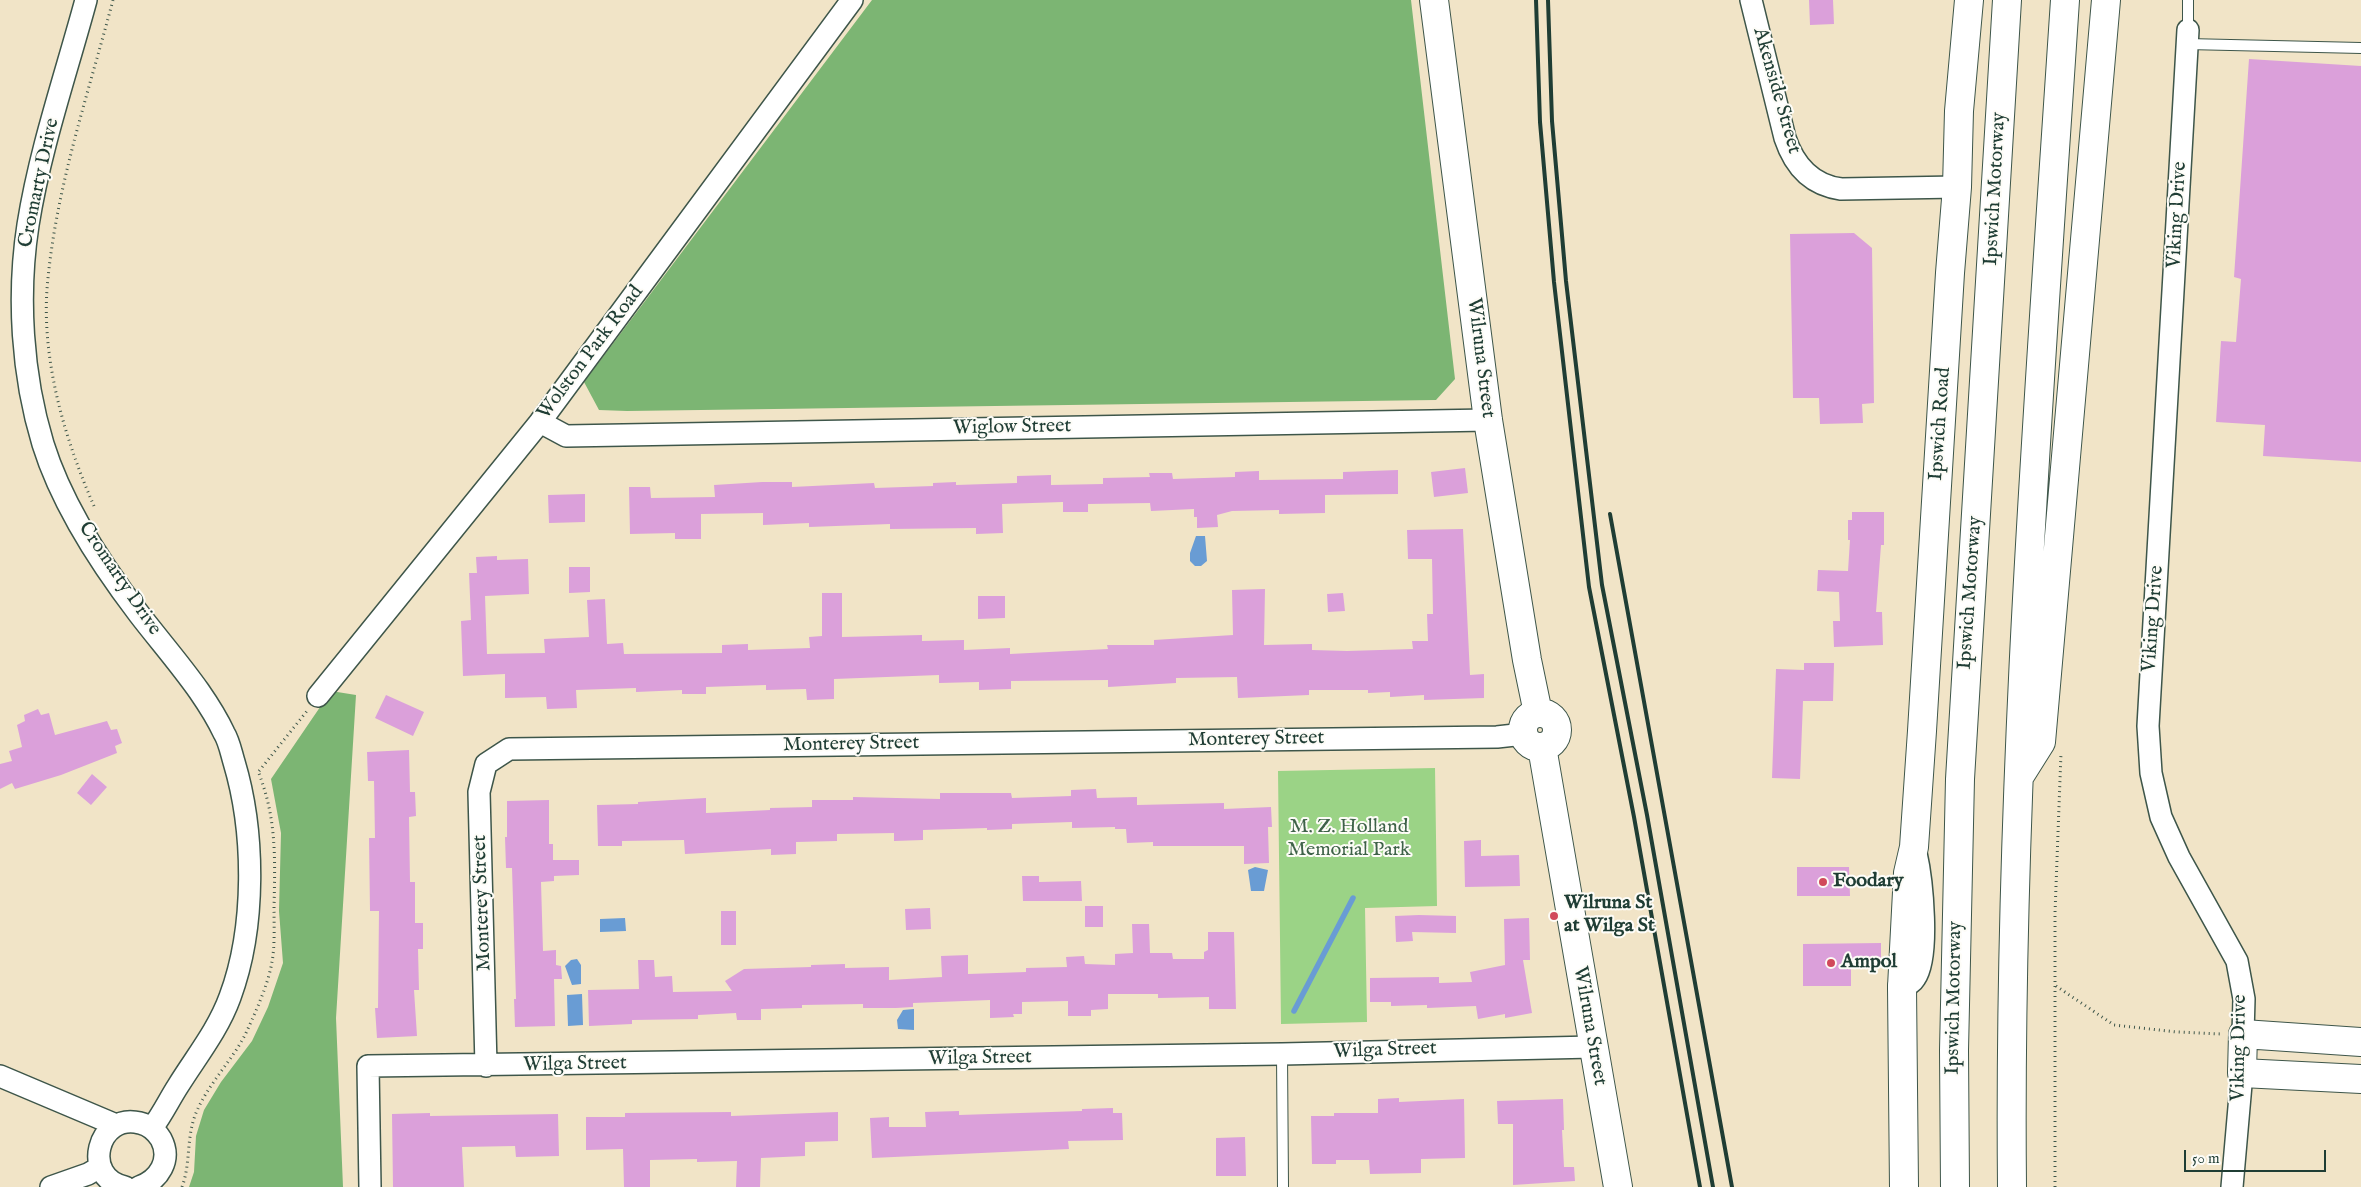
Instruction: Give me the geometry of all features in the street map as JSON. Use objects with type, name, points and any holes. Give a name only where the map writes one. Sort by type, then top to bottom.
[{"type":"main road","name":"Wilruna Street","points":[[1434,0],[1488,420],[1529,670],[1535,731],[1618,1187]]},
{"type":"main road","name":"Ipswich Road","points":[[1904,1187],[1902,987],[1908,874],[1914,848],[1957,188],[1959,111],[1969,0]]},
{"type":"main road","name":"Ipswich Motorway","points":[[1955,1187],[1954,1050],[1960,779],[2008,0]]},
{"type":"main road","points":[[2012,1187],[2013,919],[2024,649],[2065,0]]},
{"type":"main road","points":[[2019,777],[2041,742],[2106,0]]},
{"type":"main road","points":[[2243,1034],[2361,1042]]},
{"type":"main road","name":"Viking Drive","points":[[2242,1073],[2243,1034]]},
{"type":"main road","points":[[2242,1073],[2361,1080]]},
{"type":"street","name":"Cromarty Drive","points":[[86,0],[45,146],[28,225],[23,276],[25,340],[31,395],[43,444],[60,490],[104,566],[201,694],[226,735],[242,788],[248,834],[250,871],[248,913],[231,995],[216,1028],[152,1128]]},
{"type":"street","name":"Wolston Park Road","points":[[318,696],[540,422],[852,0]]},
{"type":"street","name":"Akenside Street","points":[[1751,0],[1785,138],[1791,155],[1806,174],[1828,188],[1957,188]]},
{"type":"street","name":"Viking Drive","points":[[2188,37],[2148,726],[2151,773],[2161,817],[2179,857],[2237,961],[2244,999],[2243,1034]]},
{"type":"street","name":"Wiglow Street","points":[[540,422],[566,436],[1488,420]]},
{"type":"street","name":"Monterey Street","points":[[486,1066],[479,792],[486,764],[509,749],[1497,737],[1535,731]]},
{"type":"street","name":"Wilga Street","points":[[370,1187],[368,1066],[486,1066],[1282,1054],[1593,1047]]},
{"type":"street","name":"Viking Drive","points":[[2232,1187],[2242,1073]]},
{"type":"street","points":[[0,1076],[116,1125]]},
{"type":"street","points":[[125,1187],[112,1182],[100,1167],[98,1148],[102,1139],[116,1125],[135,1121],[152,1128],[163,1144],[164,1162],[155,1178],[139,1187]]},
{"type":"street","points":[[51,1187],[88,1174],[100,1167]]},
{"type":"lane","points":[[2188,0],[2188,37],[2361,48]]},
{"type":"lane","points":[[1282,1054],[1283,1187]]},
{"type":"path","points":[[97,513],[78,471],[63,423],[48,330],[47,290],[60,197],[113,0]]},
{"type":"path","points":[[255,763],[258,771],[318,696]]},
{"type":"path","points":[[2055,1187],[2055,913],[2062,749]]},
{"type":"path","points":[[2055,985],[2114,1025],[2177,1032],[2243,1034]]},
{"type":"green space","points":[[872,0],[1411,0],[1455,379],[1436,400],[599,410],[584,382]]},
{"type":"green space","points":[[331,691],[356,695],[336,1018],[343,1187],[189,1187],[194,1172],[196,1136],[204,1110],[221,1082],[252,1041],[268,1007],[283,963],[279,911],[281,833],[271,779]]},
{"type":"green space","name":"M. Z. Holland Memorial Park","points":[[1435,768],[1437,906],[1365,908],[1367,1022],[1281,1024],[1278,771]]},
{"type":"water","points":[[1196,536],[1205,536],[1207,561],[1201,566],[1195,566],[1190,561],[1190,553]]},
{"type":"water","points":[[1255,867],[1268,870],[1264,891],[1251,891],[1248,870]]},
{"type":"water","points":[[625,918],[626,931],[600,932],[600,919]]},
{"type":"water","points":[[577,959],[581,965],[581,984],[572,985],[565,966],[571,960]]},
{"type":"water","points":[[582,994],[583,1025],[568,1026],[567,995]]},
{"type":"water","points":[[914,1009],[914,1030],[898,1029],[897,1020],[903,1010]]},
{"type":"building","points":[[1809,0],[1833,0],[1834,24],[1810,25]]},
{"type":"building","points":[[2249,59],[2361,66],[2361,462],[2263,456],[2265,425],[2216,422],[2221,341],[2236,342],[2241,279],[2234,277]]},
{"type":"building","points":[[1854,233],[1872,248],[1874,403],[1862,404],[1863,423],[1820,424],[1819,398],[1793,398],[1790,234]]},
{"type":"building","points":[[1465,468],[1468,493],[1434,497],[1431,472]]},
{"type":"building","points":[[1398,470],[1398,494],[1325,495],[1325,513],[1279,514],[1279,510],[1232,511],[1217,515],[1218,527],[1197,528],[1197,517],[1194,517],[1194,509],[1151,511],[1150,503],[1088,504],[1088,512],[1063,512],[1063,502],[1002,504],[1003,533],[976,534],[976,528],[890,529],[890,524],[809,527],[809,523],[763,525],[763,513],[701,514],[701,539],[675,539],[675,533],[630,534],[629,487],[650,487],[651,498],[715,497],[714,485],[762,482],[792,482],[792,487],[874,483],[875,488],[933,486],[933,483],[956,482],[956,485],[1017,483],[1017,476],[1051,475],[1051,485],[1103,484],[1103,478],[1150,477],[1149,473],[1172,473],[1173,479],[1235,477],[1235,472],[1259,471],[1259,480],[1343,479],[1343,472]]},
{"type":"building","points":[[585,494],[585,522],[549,523],[548,495]]},
{"type":"building","points":[[1852,512],[1884,512],[1884,545],[1881,545],[1876,612],[1882,612],[1883,645],[1834,647],[1833,621],[1840,621],[1839,592],[1817,591],[1818,570],[1848,571],[1850,540],[1848,540],[1848,520],[1852,520]]},
{"type":"building","points":[[1463,529],[1470,675],[1484,674],[1484,698],[1424,700],[1424,695],[1390,697],[1390,692],[1368,693],[1368,690],[1309,690],[1309,695],[1238,698],[1237,677],[1176,678],[1176,683],[1108,687],[1108,680],[1011,681],[1011,689],[979,690],[979,682],[939,683],[939,675],[834,679],[834,699],[807,700],[806,689],[766,690],[766,685],[706,687],[706,694],[682,694],[682,690],[636,692],[636,688],[576,690],[577,708],[547,709],[546,697],[505,698],[505,674],[463,676],[461,621],[471,620],[469,573],[477,573],[476,557],[497,556],[497,560],[528,559],[529,594],[485,596],[487,654],[545,653],[544,639],[589,637],[587,600],[605,599],[607,644],[623,643],[624,654],[722,653],[722,645],[748,644],[748,650],[810,648],[809,637],[822,636],[822,593],[842,593],[842,637],[922,635],[922,641],[964,640],[964,650],[1010,648],[1010,654],[1108,649],[1107,645],[1154,645],[1154,640],[1233,635],[1232,590],[1265,589],[1264,645],[1312,644],[1312,650],[1347,651],[1413,649],[1412,641],[1428,641],[1427,614],[1433,614],[1432,559],[1408,559],[1407,530]]},
{"type":"building","points":[[569,567],[590,567],[590,592],[569,593]]},
{"type":"building","points":[[1343,593],[1345,611],[1328,612],[1327,594]]},
{"type":"building","points":[[978,596],[1005,596],[1005,618],[978,619]]},
{"type":"building","points":[[1804,663],[1834,663],[1833,701],[1803,701],[1800,779],[1772,778],[1776,669],[1804,670]]},
{"type":"building","points":[[386,695],[424,712],[413,736],[375,718]]},
{"type":"building","points":[[38,709],[41,715],[49,713],[55,735],[107,721],[111,730],[117,729],[122,743],[115,746],[117,753],[61,775],[15,789],[12,783],[0,789],[0,764],[12,761],[9,751],[22,747],[17,725],[25,721],[24,715]]},
{"type":"building","points":[[409,750],[410,792],[415,792],[416,816],[409,817],[410,882],[415,882],[415,923],[423,923],[423,949],[418,949],[419,990],[414,990],[417,1036],[377,1038],[375,1008],[378,1008],[379,911],[370,911],[369,838],[375,838],[374,781],[368,781],[367,752]]},
{"type":"building","points":[[92,774],[107,787],[91,805],[77,793]]},
{"type":"building","points":[[1096,789],[1097,798],[1137,797],[1137,805],[1224,803],[1224,809],[1271,807],[1272,827],[1268,827],[1269,863],[1244,864],[1244,846],[1153,846],[1153,842],[1127,843],[1126,829],[1115,829],[1115,827],[1072,828],[1072,822],[1012,824],[1012,829],[923,830],[923,840],[894,841],[894,833],[837,834],[837,841],[796,842],[796,854],[771,855],[771,849],[685,854],[684,840],[622,841],[622,846],[598,846],[597,805],[638,804],[638,802],[706,798],[706,813],[812,807],[812,800],[853,800],[853,797],[940,799],[940,793],[1011,793],[1012,798],[1071,796],[1071,790]]},
{"type":"building","points":[[549,800],[549,844],[553,844],[553,860],[579,860],[579,875],[554,876],[554,881],[541,882],[543,951],[556,950],[556,965],[561,966],[562,979],[554,979],[555,1026],[515,1027],[514,999],[516,999],[512,868],[506,868],[507,801]]},
{"type":"building","points":[[1481,840],[1481,856],[1519,855],[1520,886],[1465,887],[1464,841]]},
{"type":"building","name":"Foodary","points":[[1797,867],[1849,867],[1850,896],[1797,896]]},
{"type":"building","points":[[1022,876],[1039,876],[1039,882],[1081,881],[1082,901],[1023,901]]},
{"type":"building","points":[[1085,906],[1103,906],[1103,927],[1085,927]]},
{"type":"building","points":[[930,908],[931,929],[906,930],[905,909]]},
{"type":"building","points":[[721,911],[736,911],[736,945],[721,945]]},
{"type":"building","points":[[1395,916],[1456,916],[1456,933],[1412,932],[1413,941],[1396,942]]},
{"type":"building","points":[[1529,918],[1530,960],[1523,960],[1532,1013],[1505,1018],[1505,1014],[1478,1019],[1476,1006],[1427,1008],[1427,1005],[1391,1006],[1391,1002],[1370,1002],[1370,978],[1439,977],[1439,983],[1472,982],[1470,972],[1505,965],[1504,919]]},
{"type":"building","points":[[1132,924],[1149,924],[1150,953],[1172,953],[1173,959],[1204,959],[1204,952],[1208,950],[1208,932],[1234,932],[1236,1009],[1209,1009],[1209,997],[1158,998],[1158,994],[1108,994],[1108,1009],[1091,1010],[1091,1016],[1068,1016],[1068,1001],[1022,1002],[1022,1014],[1013,1014],[1014,1017],[990,1018],[990,1000],[913,1003],[913,1007],[896,1008],[863,1008],[863,1004],[802,1005],[802,1008],[761,1009],[761,1020],[737,1020],[736,1013],[698,1015],[698,1019],[632,1020],[632,1024],[589,1026],[588,990],[639,989],[638,960],[654,960],[655,977],[672,976],[673,992],[732,991],[725,981],[744,969],[811,967],[811,965],[845,964],[845,968],[889,967],[889,980],[942,977],[941,956],[968,955],[968,974],[1026,972],[1026,968],[1067,967],[1066,957],[1084,956],[1085,964],[1115,965],[1115,954],[1133,953]]},
{"type":"building","points":[[1881,943],[1881,966],[1851,967],[1851,986],[1803,986],[1803,944]]},
{"type":"building","points":[[1399,1098],[1399,1102],[1464,1099],[1465,1158],[1421,1159],[1421,1173],[1370,1174],[1369,1160],[1336,1160],[1336,1164],[1312,1164],[1311,1116],[1334,1116],[1334,1113],[1378,1113],[1378,1099]]},
{"type":"building","points":[[1563,1099],[1564,1167],[1574,1167],[1575,1181],[1513,1185],[1513,1124],[1498,1124],[1497,1101]]},
{"type":"building","points":[[1113,1108],[1113,1113],[1122,1113],[1123,1140],[1068,1141],[1069,1149],[872,1158],[870,1118],[889,1117],[889,1127],[926,1127],[925,1112],[959,1111],[959,1115],[1082,1111],[1082,1109]]},
{"type":"building","points":[[731,1112],[731,1116],[838,1112],[838,1141],[805,1142],[805,1156],[761,1158],[760,1187],[736,1187],[737,1161],[697,1162],[697,1159],[650,1160],[650,1187],[624,1187],[623,1149],[586,1150],[586,1117],[625,1117],[625,1113]]},
{"type":"building","points":[[430,1113],[430,1116],[558,1114],[559,1156],[516,1157],[515,1146],[462,1147],[464,1187],[393,1187],[392,1114]]},
{"type":"building","points":[[1245,1137],[1246,1176],[1216,1176],[1216,1138]]},
{"type":"waterway","points":[[1294,1011],[1353,898]]},
{"type":"railway","points":[[1536,0],[1540,122],[1554,282],[1589,587],[1634,817],[1700,1187]]},
{"type":"railway","points":[[1548,0],[1552,121],[1566,281],[1602,585],[1647,815],[1713,1187]]},
{"type":"railway","points":[[1610,514],[1732,1187]]},
{"type":"place","name":"Foodary","points":[[1823,882]]},
{"type":"place","name":"Wilruna St at Wilga St","points":[[1554,916]]},
{"type":"place","name":"Ampol","points":[[1831,963]]}]
